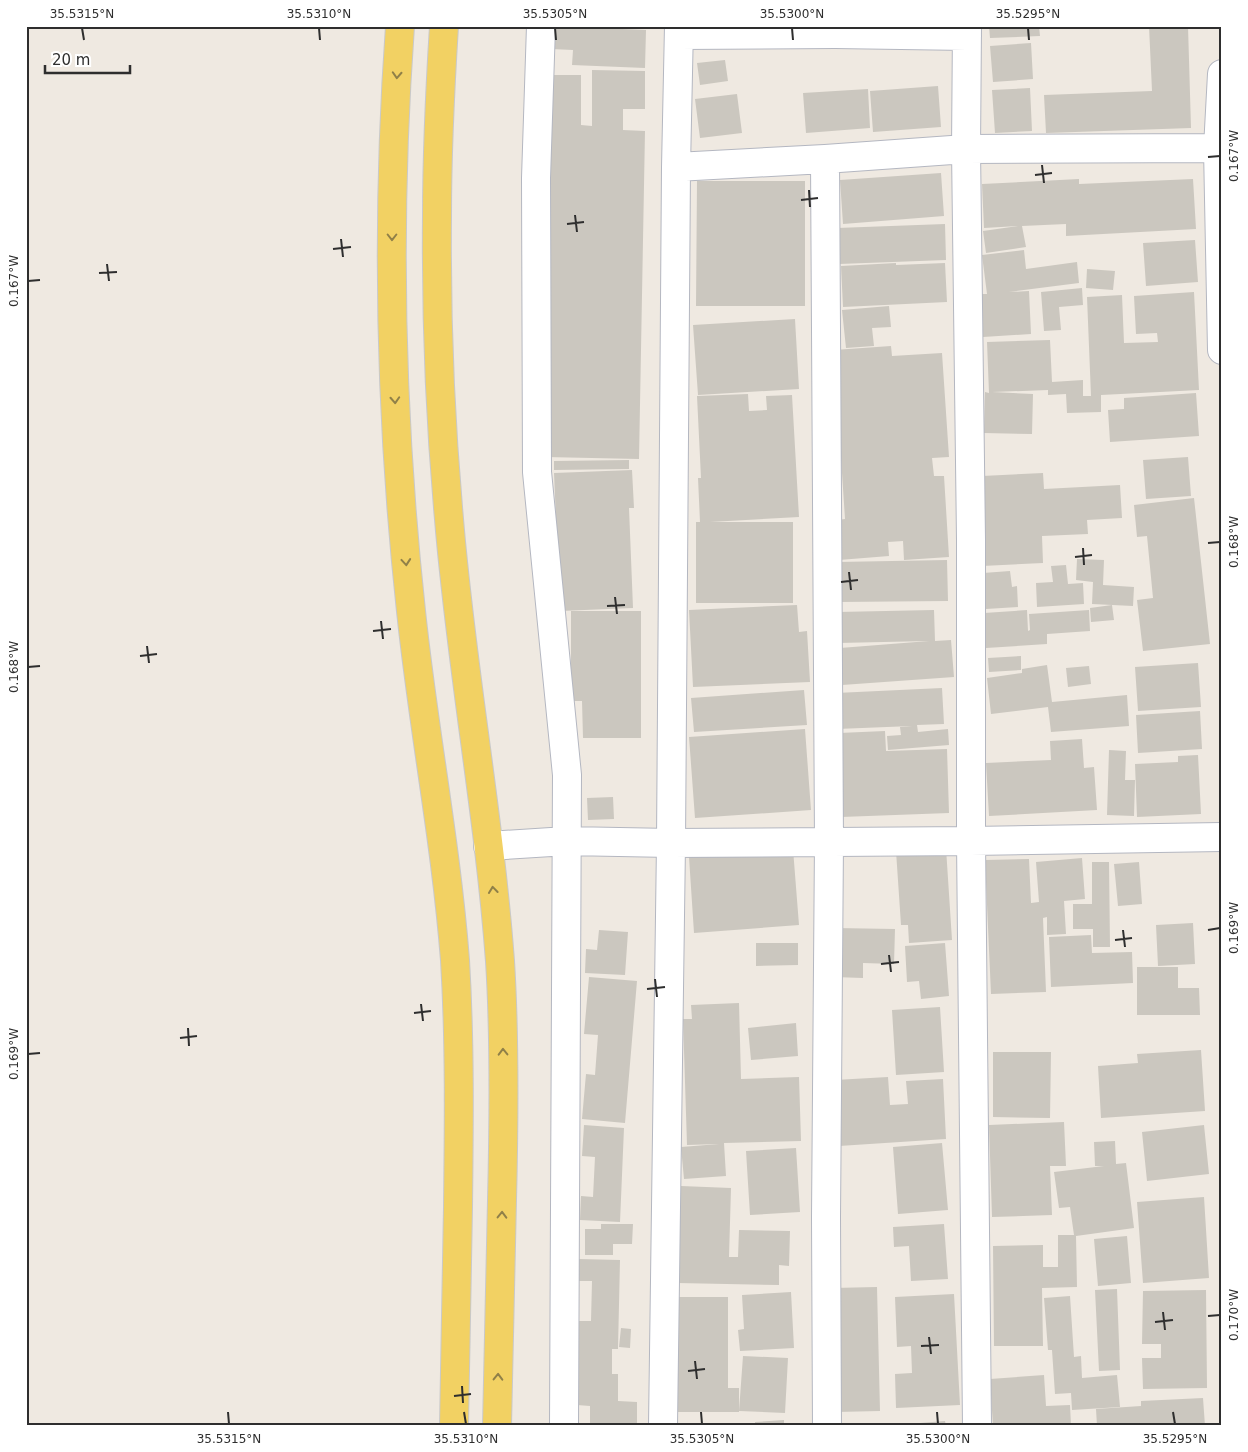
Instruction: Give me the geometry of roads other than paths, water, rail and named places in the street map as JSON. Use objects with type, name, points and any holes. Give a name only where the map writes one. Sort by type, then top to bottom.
[{"type":"main road","points":[[400,26],[392,196],[394,384],[400,498],[411,612],[448,891],[455,960],[460,1098],[454,1426]]},
{"type":"main road","points":[[444,26],[436,216],[441,420],[459,623],[494,892],[503,1031],[504,1110],[497,1426]]},
{"type":"street","points":[[541,26],[536,178],[537,472],[567,774],[564,1426]]},
{"type":"street","points":[[663,1426],[679,31],[835,30],[967,31],[966,149],[971,540],[971,841],[977,1426]]},
{"type":"street","points":[[1222,74],[1220,148],[1222,350]]},
{"type":"street","points":[[676,167],[966,149],[1220,148]]},
{"type":"street","points":[[825,159],[829,842],[826,1207],[827,1426]]},
{"type":"street","points":[[488,846],[568,841],[671,843],[1222,837]]}]
